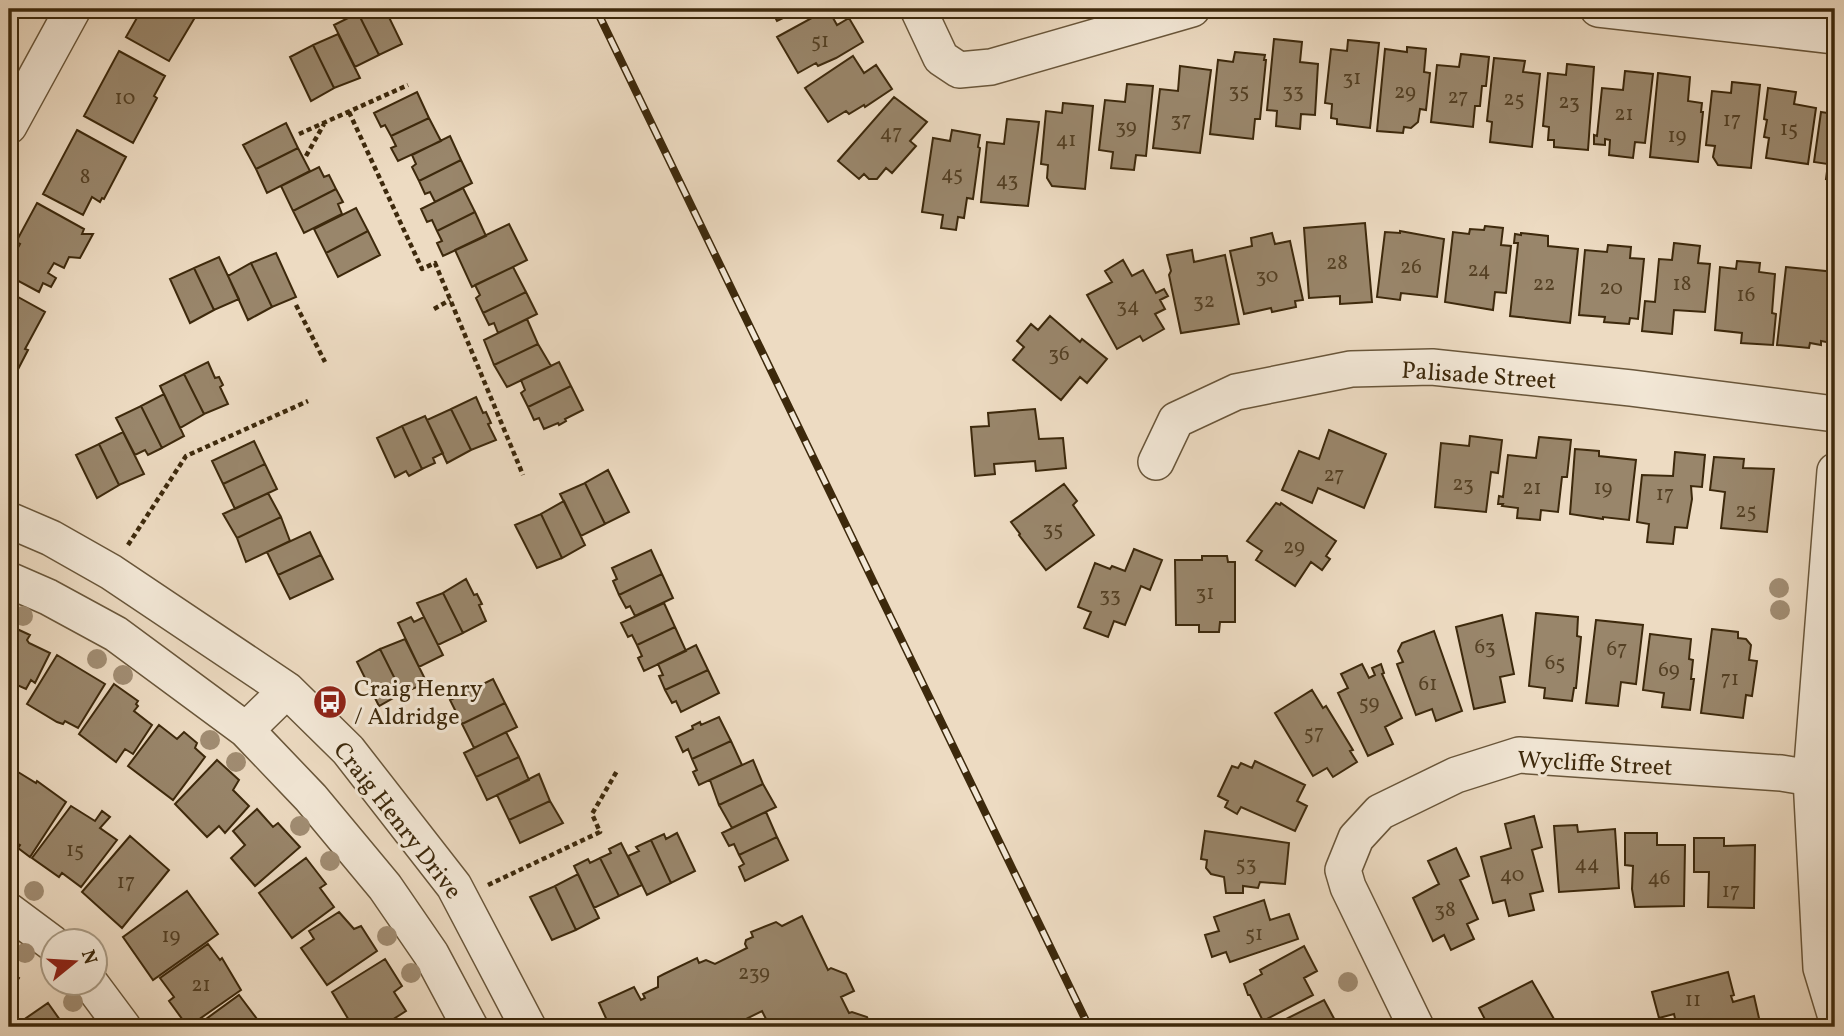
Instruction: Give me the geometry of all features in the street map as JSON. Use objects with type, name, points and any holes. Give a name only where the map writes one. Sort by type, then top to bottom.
[{"type":"street","points":[[9,126],[73,9]]},
{"type":"street","points":[[918,9],[941,58],[959,70],[991,67],[1192,9]]},
{"type":"street","points":[[1598,9],[1835,36]]},
{"type":"street","name":"Palisade Street","points":[[1156,462],[1176,420],[1236,392],[1351,369],[1432,367],[1631,388],[1835,414]]},
{"type":"street","points":[[1835,471],[1811,778],[1821,968],[1835,1014]]},
{"type":"street","name":"Craig Henry Drive","points":[[9,520],[51,538],[111,572],[287,690],[348,750],[454,886],[528,1027]]},
{"type":"street","points":[[9,580],[48,597],[116,634],[246,730],[311,798],[385,887],[431,954],[470,1027]]},
{"type":"street","points":[[246,730],[287,690]]},
{"type":"street","name":"Wycliffe Street","points":[[1416,1027],[1348,887],[1343,870],[1356,838],[1380,812],[1456,775],[1519,755],[1811,778]]},
{"type":"street","points":[[9,911],[38,933]]},
{"type":"street","points":[[101,998],[123,1027]]},
{"type":"path","points":[[299,134],[408,85]]},
{"type":"path","points":[[349,112],[422,269],[435,263],[523,475]]},
{"type":"path","points":[[306,156],[324,123]]},
{"type":"path","points":[[434,309],[450,300]]},
{"type":"path","points":[[296,305],[325,362]]},
{"type":"path","points":[[111,572],[186,456],[308,401]]},
{"type":"path","points":[[484,887],[600,832],[592,814],[617,771]]},
{"type":"building","points":[[142,9],[200,9],[169,61],[126,37]]},
{"type":"building","points":[[367,9],[385,9],[402,44],[379,55],[358,13]]},
{"type":"building","points":[[771,9],[802,9],[777,21]]},
{"type":"building","points":[[828,9],[837,25],[849,18],[863,42],[836,58],[818,66],[816,63],[798,73],[777,37]]},
{"type":"building","points":[[358,13],[379,55],[355,67],[334,25]]},
{"type":"building","points":[[338,34],[360,78],[334,88],[313,45]]},
{"type":"building","points":[[1274,39],[1302,42],[1300,62],[1318,64],[1315,115],[1301,114],[1300,129],[1276,126],[1277,111],[1267,110]]},
{"type":"building","points":[[1348,40],[1379,43],[1370,128],[1337,124],[1337,119],[1331,118],[1332,104],[1325,103],[1331,49],[1347,51]]},
{"type":"building","points":[[313,45],[334,88],[311,101],[290,57]]},
{"type":"building","points":[[1407,47],[1426,49],[1424,72],[1430,73],[1426,110],[1420,109],[1418,122],[1411,128],[1404,127],[1403,133],[1377,131],[1385,49],[1407,52]]},
{"type":"building","points":[[119,51],[165,76],[154,96],[157,98],[133,143],[84,116]]},
{"type":"building","points":[[1235,52],[1265,55],[1260,119],[1255,119],[1253,139],[1210,134],[1218,60],[1233,62]]},
{"type":"building","points":[[1461,54],[1489,57],[1486,86],[1482,86],[1480,106],[1475,106],[1473,127],[1431,122],[1437,65],[1459,67]]},
{"type":"building","points":[[853,56],[864,73],[876,65],[892,89],[865,107],[864,105],[849,114],[846,111],[828,122],[805,88]]},
{"type":"building","points":[[1494,58],[1525,61],[1523,72],[1540,74],[1532,147],[1490,142],[1492,122],[1487,121]]},
{"type":"building","points":[[1567,64],[1594,67],[1588,150],[1554,147],[1554,140],[1548,140],[1549,127],[1543,126],[1548,73],[1566,75]]},
{"type":"building","points":[[1180,66],[1211,70],[1200,153],[1153,148],[1160,89],[1178,91]]},
{"type":"building","points":[[1625,71],[1653,74],[1645,143],[1635,142],[1633,158],[1609,155],[1610,140],[1605,139],[1605,145],[1594,144],[1602,88],[1623,90]]},
{"type":"building","points":[[1658,73],[1690,77],[1688,101],[1702,103],[1698,162],[1650,157]]},
{"type":"building","points":[[1732,82],[1760,85],[1751,168],[1718,165],[1713,157],[1715,146],[1706,145],[1712,91],[1731,93]]},
{"type":"building","points":[[1127,84],[1153,86],[1146,156],[1136,155],[1134,170],[1111,168],[1113,152],[1099,150],[1105,100],[1125,102]]},
{"type":"building","points":[[1768,88],[1796,92],[1794,104],[1816,108],[1808,164],[1766,158],[1769,138],[1764,137],[1767,120],[1764,119]]},
{"type":"building","points":[[417,92],[429,118],[391,136],[385,125],[381,127],[374,113]]},
{"type":"building","points":[[894,97],[927,122],[910,141],[916,146],[892,173],[886,168],[877,179],[869,179],[864,174],[859,179],[838,161]]},
{"type":"building","points":[[1063,103],[1093,106],[1085,189],[1052,186],[1047,178],[1048,165],[1041,164],[1046,111],[1062,113]]},
{"type":"building","points":[[1821,112],[1835,114],[1835,180],[1826,179],[1828,164],[1814,162]]},
{"type":"building","points":[[429,118],[441,141],[398,161],[391,148],[396,146],[391,136]]},
{"type":"building","points":[[1007,119],[1039,122],[1028,206],[981,202],[987,142],[1004,144]]},
{"type":"building","points":[[286,123],[298,148],[256,169],[243,145]]},
{"type":"building","points":[[77,130],[126,157],[104,199],[100,202],[92,197],[83,215],[43,194]]},
{"type":"building","points":[[952,130],[980,135],[973,199],[967,198],[964,218],[958,217],[956,230],[941,228],[943,215],[922,212],[933,138],[950,141]]},
{"type":"building","points":[[450,136],[461,160],[419,181],[412,167],[416,164],[412,155]]},
{"type":"building","points":[[298,148],[310,171],[267,193],[256,169]]},
{"type":"building","points":[[461,160],[472,183],[435,202],[430,192],[425,194],[419,181]]},
{"type":"building","points":[[319,167],[324,177],[329,175],[336,189],[293,211],[281,186]]},
{"type":"building","points":[[463,188],[475,212],[437,231],[432,220],[427,222],[421,209]]},
{"type":"building","points":[[336,189],[343,202],[338,204],[342,214],[304,233],[293,211]]},
{"type":"building","points":[[37,203],[84,229],[82,234],[93,234],[80,258],[69,257],[64,268],[54,263],[48,273],[56,278],[51,287],[43,283],[39,292],[9,276],[9,264],[20,244],[16,242]]},
{"type":"building","points":[[356,208],[368,231],[326,253],[314,229]]},
{"type":"building","points":[[475,212],[486,236],[443,256],[437,243],[442,241],[437,231]]},
{"type":"building","points":[[1365,223],[1372,302],[1340,304],[1340,296],[1309,298],[1304,228]]},
{"type":"building","points":[[509,224],[527,260],[472,287],[455,250]]},
{"type":"building","points":[[1485,226],[1503,228],[1501,245],[1511,246],[1506,293],[1495,292],[1493,310],[1445,302],[1453,232],[1469,234],[1470,229],[1484,230]]},
{"type":"building","points":[[368,231],[380,255],[338,277],[326,253]]},
{"type":"building","points":[[1400,231],[1444,239],[1437,297],[1401,293],[1400,300],[1377,297],[1385,232]]},
{"type":"building","points":[[1272,233],[1275,244],[1290,241],[1303,300],[1295,301],[1296,307],[1272,312],[1271,308],[1244,314],[1230,251],[1252,246],[1251,238]]},
{"type":"building","points":[[1515,234],[1548,236],[1548,246],[1578,249],[1570,323],[1510,316],[1518,243],[1514,243]]},
{"type":"building","points":[[1674,243],[1700,246],[1698,263],[1710,264],[1705,312],[1674,310],[1672,334],[1642,331],[1645,301],[1655,302],[1659,259],[1672,260]]},
{"type":"building","points":[[1608,245],[1631,247],[1630,258],[1644,259],[1638,319],[1630,318],[1629,324],[1604,322],[1605,317],[1579,315],[1585,250],[1607,252]]},
{"type":"building","points":[[1192,250],[1194,262],[1225,255],[1239,324],[1181,333],[1167,255]]},
{"type":"building","points":[[276,253],[296,297],[272,307],[251,263]]},
{"type":"building","points":[[219,257],[239,299],[214,310],[194,268]]},
{"type":"building","points":[[1123,260],[1132,276],[1143,270],[1156,293],[1164,289],[1168,296],[1160,300],[1165,309],[1155,314],[1164,329],[1143,341],[1140,336],[1117,349],[1087,295],[1112,282],[1105,271]]},
{"type":"building","points":[[1737,261],[1760,263],[1759,272],[1775,274],[1772,313],[1776,314],[1773,345],[1741,343],[1742,333],[1715,330],[1720,267],[1736,269]]},
{"type":"building","points":[[251,263],[272,307],[248,320],[228,276]]},
{"type":"building","points":[[513,267],[526,292],[483,313],[476,298],[480,295],[475,285]]},
{"type":"building","points":[[1786,267],[1835,272],[1835,346],[1821,341],[1821,345],[1810,343],[1809,348],[1777,345]]},
{"type":"building","points":[[194,268],[214,310],[190,323],[170,279]]},
{"type":"building","points":[[9,292],[45,312],[25,349],[28,350],[14,377],[9,374]]},
{"type":"building","points":[[526,292],[537,314],[498,333],[494,323],[489,325],[483,313]]},
{"type":"building","points":[[1050,316],[1080,342],[1082,339],[1107,359],[1087,383],[1080,377],[1061,400],[1013,360],[1024,347],[1017,341],[1031,324],[1038,330]]},
{"type":"building","points":[[527,319],[538,344],[494,365],[484,340]]},
{"type":"building","points":[[538,344],[551,366],[507,387],[494,365]]},
{"type":"building","points":[[208,362],[215,378],[219,377],[223,385],[220,387],[228,404],[204,414],[184,374]]},
{"type":"building","points":[[559,362],[571,386],[528,407],[521,393],[525,390],[521,380]]},
{"type":"building","points":[[184,374],[204,414],[180,428],[160,386]]},
{"type":"building","points":[[571,386],[583,410],[559,425],[558,423],[544,429],[539,418],[534,420],[528,407]]},
{"type":"building","points":[[164,394],[184,436],[162,448],[141,406]]},
{"type":"building","points":[[476,397],[483,413],[486,412],[491,423],[488,424],[496,440],[471,450],[451,409]]},
{"type":"building","points":[[141,406],[162,448],[148,455],[145,450],[135,455],[116,418]]},
{"type":"building","points":[[451,409],[471,450],[447,463],[427,420]]},
{"type":"building","points":[[1035,409],[1039,439],[1063,438],[1066,468],[1036,471],[1035,461],[994,464],[995,474],[975,476],[971,427],[989,426],[988,413]]},
{"type":"building","points":[[425,416],[443,453],[433,458],[435,463],[422,469],[402,426]]},
{"type":"building","points":[[402,426],[422,469],[409,476],[406,471],[395,477],[377,438]]},
{"type":"building","points":[[1329,430],[1386,454],[1364,508],[1318,488],[1312,503],[1282,490],[1299,451],[1319,459]]},
{"type":"building","points":[[123,432],[144,474],[119,485],[99,444]]},
{"type":"building","points":[[1470,436],[1502,440],[1498,473],[1491,472],[1486,512],[1435,507],[1441,443],[1469,446]]},
{"type":"building","points":[[1539,437],[1571,440],[1567,477],[1562,477],[1558,512],[1541,510],[1540,520],[1517,518],[1518,508],[1498,504],[1499,496],[1503,497],[1508,455],[1536,458]]},
{"type":"building","points":[[254,441],[265,464],[223,484],[212,461]]},
{"type":"building","points":[[99,444],[119,485],[97,498],[76,455]]},
{"type":"building","points":[[1575,449],[1599,451],[1599,456],[1636,460],[1629,520],[1570,514]]},
{"type":"building","points":[[1675,452],[1705,455],[1702,487],[1691,486],[1692,499],[1687,528],[1675,527],[1673,544],[1647,542],[1649,524],[1637,522],[1642,475],[1673,476]]},
{"type":"building","points":[[1714,457],[1744,459],[1743,468],[1774,469],[1767,532],[1721,528],[1725,492],[1710,490]]},
{"type":"building","points":[[265,464],[277,489],[235,509],[223,484]]},
{"type":"building","points":[[608,470],[629,512],[605,524],[585,483]]},
{"type":"building","points":[[585,483],[605,524],[581,536],[560,494]]},
{"type":"building","points":[[1064,484],[1077,501],[1073,505],[1094,535],[1046,570],[1011,522]]},
{"type":"building","points":[[268,493],[281,517],[237,538],[223,514]]},
{"type":"building","points":[[564,501],[585,545],[562,558],[541,514]]},
{"type":"building","points":[[1276,503],[1281,503],[1336,541],[1326,556],[1330,559],[1322,570],[1311,562],[1295,586],[1256,560],[1262,551],[1247,541]]},
{"type":"building","points":[[541,514],[562,558],[537,568],[515,525]]},
{"type":"building","points":[[281,517],[290,541],[246,562],[237,538]]},
{"type":"building","points":[[310,532],[321,555],[278,575],[267,552]]},
{"type":"building","points":[[1134,549],[1162,560],[1150,590],[1141,586],[1125,625],[1114,621],[1108,637],[1084,628],[1091,612],[1078,607],[1095,563],[1125,571]]},
{"type":"building","points":[[651,550],[662,574],[619,595],[613,581],[617,579],[612,568]]},
{"type":"building","points":[[321,555],[333,579],[290,599],[278,575]]},
{"type":"building","points":[[1202,556],[1227,556],[1228,562],[1235,562],[1235,622],[1220,622],[1219,632],[1199,632],[1199,625],[1176,625],[1175,560],[1202,560]]},
{"type":"building","points":[[662,574],[673,598],[635,616],[630,606],[626,608],[619,595]]},
{"type":"building","points":[[466,579],[482,604],[479,605],[486,621],[463,633],[443,593]]},
{"type":"building","points":[[443,593],[463,633],[438,645],[417,603]]},
{"type":"building","points":[[664,603],[675,627],[637,645],[632,635],[628,637],[621,623]]},
{"type":"building","points":[[1536,613],[1578,617],[1577,636],[1581,637],[1576,688],[1572,701],[1544,698],[1545,688],[1529,686]]},
{"type":"building","points":[[1502,615],[1514,674],[1500,677],[1505,702],[1474,709],[1456,627]]},
{"type":"building","points":[[411,617],[414,622],[424,617],[443,655],[419,667],[398,623]]},
{"type":"building","points":[[1596,620],[1643,625],[1636,684],[1621,682],[1618,706],[1586,703]]},
{"type":"building","points":[[675,627],[686,651],[644,671],[638,658],[642,656],[637,645]]},
{"type":"building","points":[[17,629],[30,635],[27,640],[29,643],[50,653],[35,683],[31,680],[26,689],[15,684],[11,692],[9,631],[15,634]]},
{"type":"building","points":[[1712,629],[1738,632],[1738,638],[1746,639],[1751,645],[1749,660],[1757,661],[1752,696],[1746,695],[1743,718],[1701,713]]},
{"type":"building","points":[[1434,631],[1462,711],[1436,721],[1432,709],[1416,715],[1397,664],[1403,662],[1398,651],[1402,643]]},
{"type":"building","points":[[1650,634],[1691,639],[1689,659],[1693,660],[1691,679],[1694,679],[1690,710],[1662,707],[1664,693],[1643,690]]},
{"type":"building","points":[[405,639],[427,683],[402,693],[380,649]]},
{"type":"building","points":[[696,645],[708,670],[665,690],[659,676],[663,675],[658,664]]},
{"type":"building","points":[[380,649],[402,693],[379,706],[357,662]]},
{"type":"building","points":[[57,655],[105,684],[78,728],[65,721],[63,724],[57,722],[27,704]]},
{"type":"building","points":[[1362,664],[1369,678],[1375,675],[1372,668],[1381,664],[1382,674],[1402,718],[1385,727],[1393,744],[1368,756],[1338,693],[1348,688],[1341,674]]},
{"type":"building","points":[[708,670],[719,693],[681,712],[676,701],[672,703],[665,690]]},
{"type":"building","points":[[493,679],[505,703],[462,724],[450,700]]},
{"type":"building","points":[[114,684],[138,701],[134,711],[152,725],[133,754],[125,749],[116,762],[79,734]]},
{"type":"building","points":[[1312,690],[1323,708],[1326,706],[1353,750],[1350,751],[1357,762],[1333,777],[1327,768],[1313,776],[1275,713]]},
{"type":"building","points":[[505,703],[517,727],[474,748],[462,724]]},
{"type":"building","points":[[719,717],[731,741],[692,759],[688,749],[683,752],[676,737],[693,729],[692,726],[700,722],[701,725]]},
{"type":"building","points":[[159,725],[177,739],[184,732],[197,743],[195,748],[205,757],[173,800],[128,766]]},
{"type":"building","points":[[506,732],[519,757],[476,777],[464,753]]},
{"type":"building","points":[[731,741],[742,765],[699,785],[693,772],[697,770],[692,759]]},
{"type":"building","points":[[519,757],[529,780],[487,800],[476,777]]},
{"type":"building","points":[[217,760],[239,780],[233,790],[249,806],[225,833],[219,826],[207,837],[175,804]]},
{"type":"building","points":[[753,760],[763,784],[719,805],[710,780]]},
{"type":"building","points":[[1255,761],[1305,785],[1297,801],[1307,806],[1295,831],[1241,807],[1237,814],[1225,807],[1228,801],[1218,796],[1232,766],[1238,768],[1241,763],[1252,768]]},
{"type":"building","points":[[18,772],[36,783],[37,781],[66,802],[30,857],[18,848],[20,845],[9,839],[12,825],[9,827],[9,787]]},
{"type":"building","points":[[539,774],[550,801],[509,820],[497,795]]},
{"type":"building","points":[[763,784],[776,807],[732,828],[719,805]]},
{"type":"building","points":[[550,801],[563,823],[520,843],[509,820]]},
{"type":"building","points":[[71,806],[95,821],[102,811],[110,817],[100,828],[117,840],[81,887],[62,873],[59,877],[32,858]]},
{"type":"building","points":[[257,809],[273,827],[278,823],[300,847],[255,886],[231,858],[245,845],[233,831]]},
{"type":"building","points":[[766,812],[777,837],[739,855],[734,844],[729,846],[722,833]]},
{"type":"building","points":[[1534,816],[1542,847],[1532,850],[1543,891],[1530,894],[1534,910],[1509,916],[1505,900],[1493,903],[1481,857],[1511,848],[1505,824]]},
{"type":"building","points":[[1577,825],[1578,832],[1615,829],[1619,888],[1559,892],[1554,826]]},
{"type":"building","points":[[1205,831],[1289,843],[1285,884],[1260,882],[1258,888],[1243,886],[1243,893],[1226,893],[1224,877],[1211,874],[1206,868],[1207,860],[1201,859]]},
{"type":"building","points":[[677,833],[695,871],[671,883],[651,840],[664,834],[666,839]]},
{"type":"building","points":[[1625,833],[1657,833],[1657,845],[1685,845],[1684,906],[1635,907],[1632,889],[1633,866],[1625,865]]},
{"type":"building","points":[[130,836],[169,870],[122,928],[82,892]]},
{"type":"building","points":[[777,837],[788,860],[745,881],[739,867],[744,864],[739,855]]},
{"type":"building","points":[[1694,838],[1724,838],[1724,846],[1755,845],[1754,908],[1708,907],[1709,872],[1694,872]]},
{"type":"building","points":[[651,840],[671,883],[647,895],[628,856],[639,851],[636,847]]},
{"type":"building","points":[[621,843],[642,885],[619,896],[600,858],[611,853],[609,849]]},
{"type":"building","points":[[1456,848],[1469,876],[1460,880],[1478,919],[1467,924],[1474,939],[1451,950],[1444,935],[1433,941],[1413,898],[1439,884],[1428,861]]},
{"type":"building","points":[[306,858],[326,884],[320,888],[334,907],[292,938],[259,893]]},
{"type":"building","points":[[600,858],[619,896],[594,908],[574,866],[588,859],[590,863]]},
{"type":"building","points":[[578,874],[599,918],[576,930],[555,886]]},
{"type":"building","points":[[555,886],[576,930],[552,940],[530,897]]},
{"type":"building","points":[[187,891],[218,934],[153,980],[123,937]]},
{"type":"building","points":[[1264,900],[1270,920],[1289,914],[1298,939],[1230,962],[1226,952],[1212,957],[1205,935],[1219,931],[1214,917]]},
{"type":"building","points":[[339,912],[354,929],[361,926],[377,951],[327,985],[301,948],[314,939],[309,931]]},
{"type":"building","points":[[802,916],[828,970],[831,968],[846,974],[854,991],[841,997],[849,1013],[867,1017],[871,1027],[786,1027],[767,1021],[762,1011],[742,1021],[742,1027],[610,1027],[599,1003],[634,987],[641,1000],[645,998],[643,994],[658,987],[658,977],[697,958],[699,963],[706,960],[715,964],[747,948],[746,940],[753,937],[751,932],[776,922],[782,926]]},
{"type":"building","points":[[208,944],[220,960],[222,958],[241,990],[188,1027],[169,1001],[174,997],[160,978]]},
{"type":"building","points":[[1304,946],[1317,971],[1304,978],[1313,995],[1263,1021],[1244,984],[1262,974],[1260,970]]},
{"type":"building","points":[[385,959],[402,986],[394,992],[406,1011],[381,1027],[377,1027],[373,1021],[362,1027],[353,1027],[332,992]]},
{"type":"building","points":[[9,971],[19,978],[9,993]]},
{"type":"building","points":[[1728,972],[1734,995],[1731,996],[1733,1002],[1754,996],[1761,1027],[1677,1027],[1674,1014],[1659,1018],[1652,992]]},
{"type":"building","points":[[1532,981],[1554,1019],[1552,1020],[1555,1027],[1489,1027],[1479,1008]]},
{"type":"building","points":[[239,995],[263,1027],[195,1027]]},
{"type":"building","points":[[1324,1000],[1337,1024],[1331,1027],[1270,1027]]},
{"type":"building","points":[[48,1003],[65,1027],[13,1027]]},
{"type":"building","points":[[409,1020],[412,1027],[394,1027]]},
{"type":"railway","points":[[596,9],[1089,1027]]},
{"type":"place","name":"Craig Henry / Aldridge","points":[[330,702]]}]
